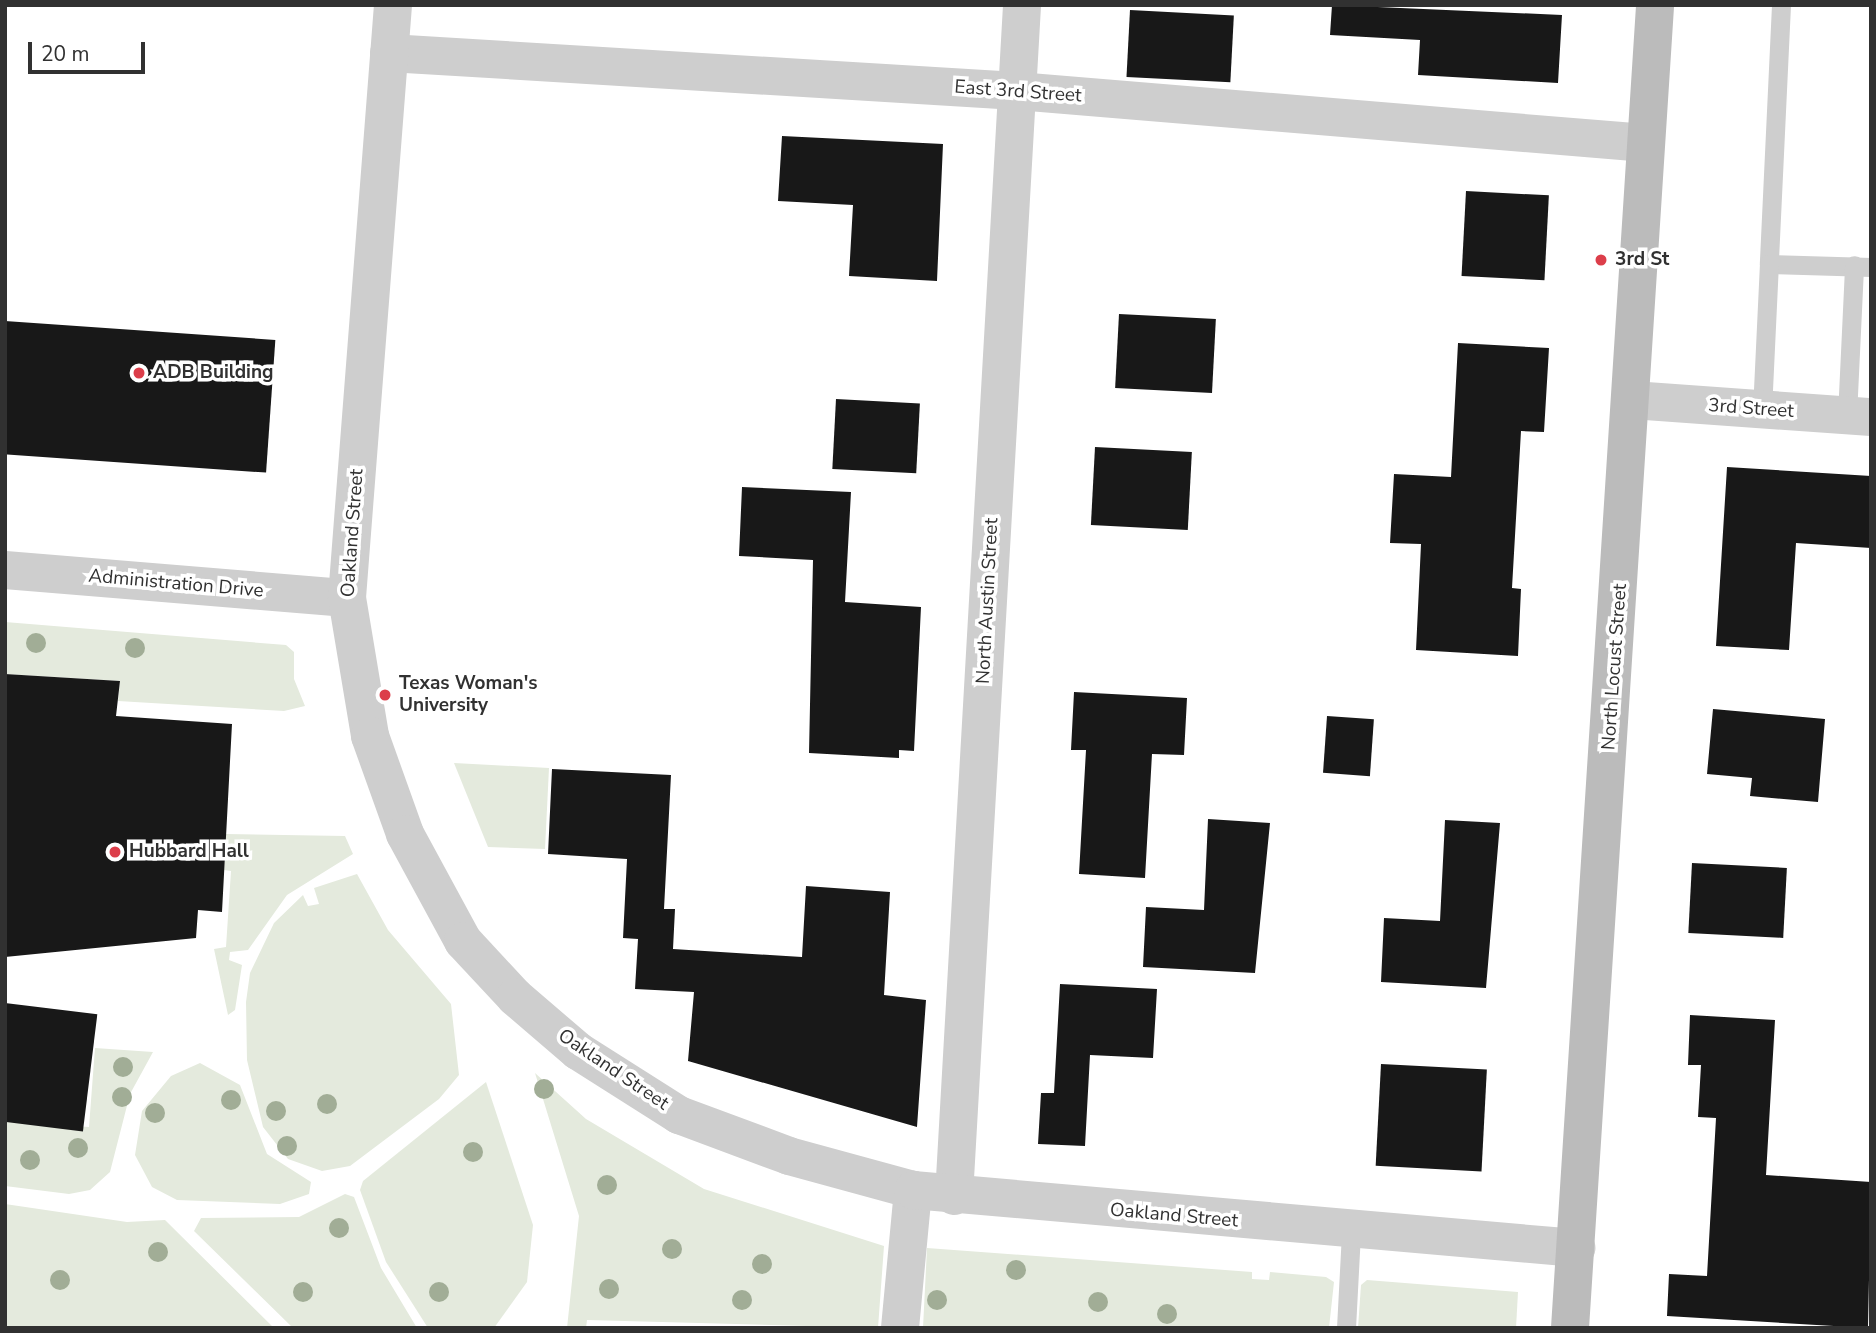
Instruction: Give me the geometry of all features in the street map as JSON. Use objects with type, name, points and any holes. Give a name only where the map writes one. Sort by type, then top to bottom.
[{"type":"main road","name":"North Locust Street","points":[[1570,1328],[1632,400],[1655,5]]},
{"type":"street","name":"Oakland Street","points":[[393,5],[347,598],[370,736],[405,834],[463,941],[515,997],[578,1051],[679,1115],[789,1156],[912,1190],[1351,1231],[1576,1248]]},
{"type":"street","name":"North Austin Street","points":[[954,1196],[1022,5]]},
{"type":"street","name":"East 3rd Street","points":[[389,53],[1017,91],[1646,143]]},
{"type":"street","name":"3rd Street","points":[[1632,400],[1859,416]]},
{"type":"street","name":"Administration Drive","points":[[5,570],[347,598]]},
{"type":"street","points":[[900,1328],[912,1190]]},
{"type":"lane","points":[[1762,411],[1781,5]]},
{"type":"lane","points":[[1769,264],[1862,266],[1859,416]]},
{"type":"lane","points":[[1346,1328],[1351,1231]]},
{"type":"shaded area","points":[[5,622],[286,645],[294,652],[294,679],[305,706],[284,711],[118,701],[120,681],[5,674]]},
{"type":"shaded area","points":[[454,763],[549,768],[545,849],[488,847]]},
{"type":"shaded area","points":[[226,834],[345,836],[353,854],[287,895],[248,950],[230,952],[229,960],[242,965],[235,1010],[228,1015],[214,949],[226,947],[231,871],[224,870]]},
{"type":"shaded area","points":[[357,874],[388,930],[451,1004],[459,1075],[439,1099],[350,1166],[322,1171],[288,1159],[263,1127],[247,1060],[246,1002],[250,973],[274,923],[303,895],[308,906],[319,904],[314,888]]},
{"type":"shaded area","points":[[95,1048],[153,1052],[130,1094],[110,1172],[90,1190],[69,1194],[5,1186],[5,1121],[89,1127]]},
{"type":"shaded area","points":[[200,1063],[240,1085],[267,1154],[311,1182],[309,1194],[280,1204],[177,1200],[152,1187],[135,1155],[142,1111],[171,1076]]},
{"type":"shaded area","points":[[535,1073],[586,1119],[704,1189],[884,1246],[878,1328],[587,1320],[586,1328],[567,1328],[579,1216]]},
{"type":"shaded area","points":[[486,1082],[533,1225],[527,1282],[494,1328],[428,1328],[386,1262],[360,1190],[363,1181]]},
{"type":"shaded area","points":[[345,1194],[354,1197],[381,1268],[417,1328],[293,1328],[194,1231],[201,1218],[299,1217]]},
{"type":"shaded area","points":[[5,1204],[127,1222],[165,1220],[274,1328],[5,1328]]},
{"type":"shaded area","points":[[927,1248],[1252,1272],[1252,1279],[1269,1280],[1270,1272],[1326,1277],[1334,1282],[1329,1328],[923,1328]]},
{"type":"shaded area","points":[[1367,1280],[1518,1292],[1516,1328],[1358,1328],[1361,1285]]},
{"type":"building","points":[[1332,5],[1562,15],[1558,83],[1418,75],[1420,40],[1330,35]]},
{"type":"building","points":[[1130,10],[1234,15],[1230,82],[1126,77]]},
{"type":"building","points":[[782,136],[943,144],[937,281],[849,276],[853,205],[778,201]]},
{"type":"building","points":[[1466,191],[1549,195],[1544,280],[1462,276]]},
{"type":"building","points":[[1119,314],[1216,319],[1212,393],[1115,388]]},
{"type":"building","name":"ADB Building","points":[[5,321],[275,340],[266,473],[5,454]]},
{"type":"building","points":[[1458,343],[1549,348],[1544,432],[1521,431],[1512,588],[1521,589],[1518,656],[1416,650],[1421,544],[1390,543],[1394,474],[1451,477]]},
{"type":"building","points":[[836,399],[920,403],[916,473],[832,469]]},
{"type":"building","points":[[1095,447],[1192,452],[1188,530],[1091,525]]},
{"type":"building","points":[[1727,467],[1871,476],[1871,548],[1796,543],[1789,650],[1716,646]]},
{"type":"building","points":[[742,487],[851,492],[845,602],[921,607],[914,751],[899,750],[899,758],[809,753],[813,560],[739,556]]},
{"type":"building","name":"Hubbard Hall","points":[[5,674],[120,681],[116,716],[232,724],[222,912],[198,910],[196,938],[5,957]]},
{"type":"building","points":[[1074,692],[1187,698],[1184,755],[1152,754],[1145,878],[1079,874],[1086,750],[1071,750]]},
{"type":"building","points":[[1713,709],[1825,719],[1818,802],[1750,796],[1752,778],[1707,774]]},
{"type":"building","points":[[1327,716],[1374,719],[1370,776],[1323,773]]},
{"type":"building","points":[[552,769],[671,775],[664,909],[675,909],[673,949],[802,957],[806,886],[890,892],[884,995],[926,1000],[917,1127],[688,1061],[694,992],[635,989],[638,939],[623,938],[627,859],[548,854]]},
{"type":"building","points":[[1208,819],[1270,823],[1255,973],[1143,967],[1146,907],[1204,910]]},
{"type":"building","points":[[1445,820],[1500,823],[1486,988],[1381,982],[1384,918],[1440,921]]},
{"type":"building","points":[[1692,863],[1787,868],[1783,938],[1688,933]]},
{"type":"building","points":[[1060,984],[1157,989],[1153,1058],[1090,1055],[1085,1146],[1038,1144],[1041,1093],[1054,1093]]},
{"type":"building","points":[[5,1003],[97,1014],[83,1131],[5,1122]]},
{"type":"building","points":[[1690,1015],[1775,1020],[1766,1175],[1871,1182],[1868,1328],[1667,1316],[1669,1274],[1707,1276],[1716,1118],[1698,1117],[1701,1065],[1688,1065]]},
{"type":"building","points":[[1381,1064],[1487,1070],[1482,1171],[1376,1166]]},
{"type":"place","name":"3rd St","points":[[1601,260]]},
{"type":"place","name":"ADB Building","points":[[139,373]]},
{"type":"place","name":"Texas Woman's University","points":[[385,695]]},
{"type":"place","name":"Hubbard Hall","points":[[115,852]]}]
